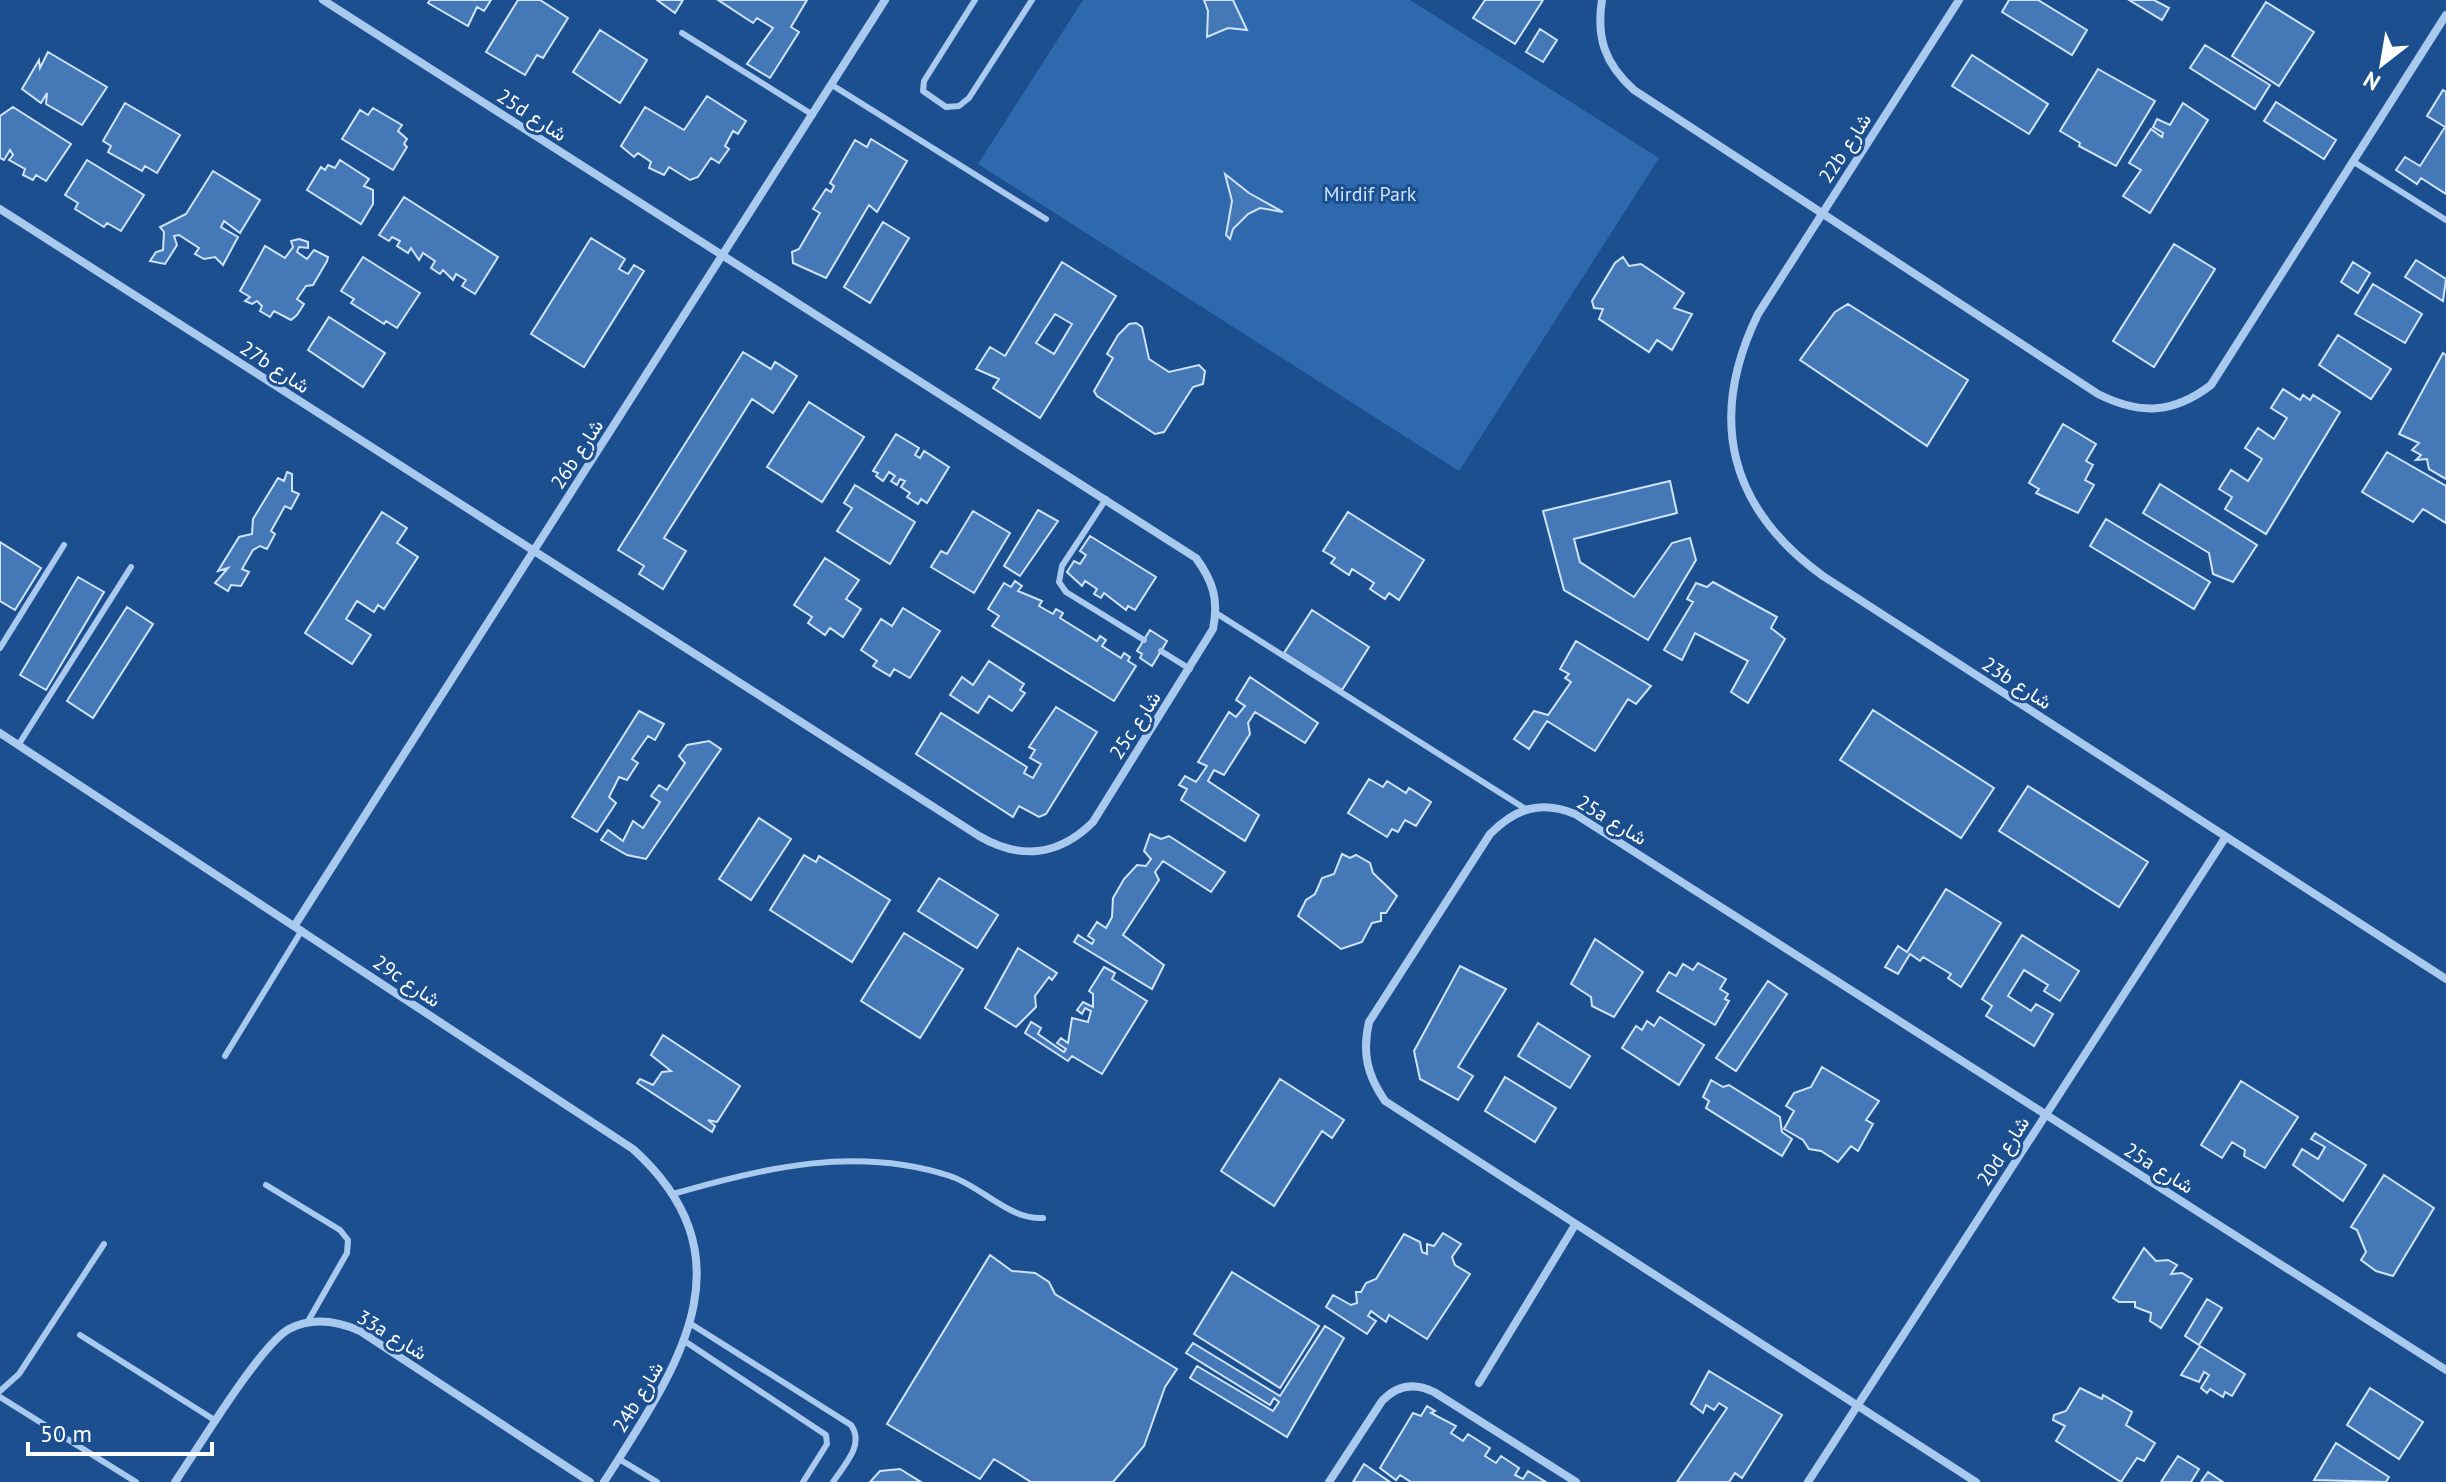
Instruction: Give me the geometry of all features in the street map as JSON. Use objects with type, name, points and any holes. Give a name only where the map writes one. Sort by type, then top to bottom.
[{"type":"street","name":"25d شارع","points":[[323,0],[723,256]]},
{"type":"street","name":"26b شارع","points":[[298,928],[885,0]]},
{"type":"street","points":[[1602,0],[1600,40],[1619,76],[2098,394],[2120,405],[2144,411],[2168,409],[2191,400],[2211,385],[2226,366],[2446,15]]},
{"type":"street","name":"22b شارع","points":[[1758,314],[1959,0]]},
{"type":"street","name":"27b شارع","points":[[0,209],[534,551]]},
{"type":"street","points":[[723,256],[1196,558],[1208,574],[1215,593],[1216,613]]},
{"type":"street","name":"23b شارع","points":[[1758,314],[1741,348],[1731,384],[1730,422],[1735,459],[1748,494],[1767,526],[1793,554],[2446,979]]},
{"type":"street","name":"25c شارع","points":[[534,551],[979,836],[997,847],[1018,852],[1039,852],[1059,847],[1093,822],[1207,642],[1216,613]]},
{"type":"street","name":"29c شارع","points":[[0,733],[633,1149],[655,1169],[685,1218],[694,1257],[696,1298],[691,1324]]},
{"type":"street","name":"25a شارع","points":[[1524,808],[1542,805],[1575,814],[2446,1370]]},
{"type":"street","points":[[1524,808],[1505,818],[1490,834],[1379,1003],[1365,1042],[1366,1063],[1373,1083],[1385,1101],[1976,1482]]},
{"type":"street","name":"20d شارع","points":[[1808,1482],[2225,838]]},
{"type":"street","points":[[1479,1383],[1575,1225]]},
{"type":"street","points":[[175,1482],[275,1339],[307,1323]]},
{"type":"street","name":"33a شارع","points":[[307,1323],[343,1324],[360,1331],[590,1482]]},
{"type":"street","name":"24b شارع","points":[[604,1482],[686,1342],[691,1324]]},
{"type":"street","points":[[1329,1482],[1382,1401],[1390,1392],[1412,1385],[1434,1392],[1576,1482]]},
{"type":"lane","points":[[975,0],[924,81],[923,91],[946,107],[959,106],[969,98],[1032,0]]},
{"type":"lane","points":[[682,33],[813,115]]},
{"type":"lane","points":[[832,85],[1046,219]]},
{"type":"lane","points":[[2354,162],[2446,220]]},
{"type":"lane","points":[[1106,499],[1062,566],[1059,582],[1066,592],[1144,640]]},
{"type":"lane","points":[[0,648],[64,545]]},
{"type":"lane","points":[[19,744],[131,567]]},
{"type":"lane","points":[[1216,613],[1524,808]]},
{"type":"lane","points":[[1161,651],[1190,669]]},
{"type":"lane","points":[[225,1056],[298,928]]},
{"type":"lane","points":[[673,1194],[796,1163],[874,1162],[951,1176],[1021,1215],[1043,1218]]},
{"type":"lane","points":[[266,1185],[340,1230],[348,1240],[347,1253],[307,1323]]},
{"type":"lane","points":[[104,1244],[28,1362],[0,1394],[136,1482]]},
{"type":"lane","points":[[691,1324],[851,1425],[857,1443],[833,1482]]},
{"type":"lane","points":[[80,1335],[216,1421]]},
{"type":"lane","points":[[686,1342],[826,1435],[827,1444],[803,1482]]},
{"type":"lane","points":[[619,1459],[657,1482]]},
{"type":"green space","name":"Mirdif Park","points":[[1083,0],[1410,0],[1659,158],[1459,471],[978,164]]},
{"type":"building","points":[[430,0],[491,0],[484,11],[477,7],[468,26],[428,3]]},
{"type":"building","points":[[518,0],[540,0],[568,18],[543,58],[537,55],[525,75],[486,52]]},
{"type":"building","points":[[657,0],[683,0],[675,13]]},
{"type":"building","points":[[718,0],[807,0],[791,27],[799,32],[770,78],[747,64],[773,28],[757,18],[753,23]]},
{"type":"building","points":[[1204,0],[1233,0],[1247,30],[1228,28],[1207,37],[1208,11]]},
{"type":"building","points":[[1485,0],[1543,0],[1515,44],[1473,18]]},
{"type":"building","points":[[2009,0],[2038,0],[2087,30],[2072,55],[2002,12]]},
{"type":"building","points":[[2129,0],[2154,0],[2169,8],[2162,20]]},
{"type":"building","points":[[2266,2],[2314,32],[2279,86],[2232,56]]},
{"type":"building","points":[[1540,29],[1557,40],[1543,62],[1526,52]]},
{"type":"building","points":[[600,30],[647,60],[620,103],[573,72]]},
{"type":"building","points":[[2205,45],[2270,85],[2255,109],[2190,68]]},
{"type":"building","points":[[48,52],[107,87],[82,125],[46,104],[47,93],[41,103],[22,89],[39,60],[40,68]]},
{"type":"building","points":[[1972,55],[2048,104],[2029,134],[1952,86]]},
{"type":"building","points":[[2098,69],[2155,101],[2116,166],[2079,146],[2080,143],[2060,131]]},
{"type":"building","points":[[2443,90],[2446,92],[2446,194],[2421,178],[2417,184],[2396,170],[2405,157],[2420,166],[2445,127],[2427,116]]},
{"type":"building","points":[[707,96],[746,121],[738,134],[733,131],[725,146],[729,149],[719,163],[711,158],[698,177],[690,180],[669,167],[664,175],[649,168],[651,162],[638,153],[634,157],[621,146],[645,107],[684,130]]},
{"type":"building","points":[[2276,102],[2336,140],[2324,159],[2264,121]]},
{"type":"building","points":[[125,103],[180,135],[157,173],[145,166],[142,171],[108,152],[111,146],[103,141]]},
{"type":"building","points":[[2183,103],[2208,120],[2150,213],[2123,196],[2141,170],[2129,163],[2151,129],[2162,137],[2163,133],[2153,127],[2157,119],[2170,125]]},
{"type":"building","points":[[13,107],[71,144],[46,181],[36,175],[33,180],[23,175],[25,169],[9,160],[13,155],[10,150],[4,160],[0,158],[0,116]]},
{"type":"building","points":[[373,108],[402,125],[398,131],[407,139],[404,144],[407,147],[393,170],[342,139],[360,110],[368,115]]},
{"type":"building","points":[[871,139],[907,161],[877,212],[869,205],[826,278],[793,263],[792,252],[799,249],[820,213],[813,209],[826,189],[831,192],[834,186],[830,183],[855,140],[867,147]]},
{"type":"building","points":[[87,160],[144,195],[121,231],[107,223],[104,227],[75,209],[78,203],[65,195]]},
{"type":"building","points":[[340,160],[369,179],[364,186],[373,190],[373,204],[361,224],[307,190],[321,167],[325,170],[328,165],[335,168]]},
{"type":"building","points":[[213,171],[260,200],[240,233],[224,221],[221,227],[238,237],[223,265],[215,257],[204,259],[195,254],[199,248],[179,235],[174,236],[177,245],[165,264],[150,261],[156,252],[163,250],[164,232],[160,227],[186,214]]},
{"type":"building","points":[[1225,174],[1249,193],[1283,212],[1260,208],[1248,214],[1233,229],[1230,239],[1226,235],[1232,201]]},
{"type":"building","points":[[404,197],[498,257],[475,294],[462,286],[466,280],[456,274],[453,280],[443,270],[440,274],[431,268],[435,261],[423,253],[419,260],[411,248],[408,253],[397,246],[400,241],[392,237],[389,241],[379,235]]},
{"type":"building","points":[[883,222],[909,238],[870,303],[844,287]]},
{"type":"building","points":[[591,238],[625,259],[619,269],[628,274],[634,265],[644,271],[584,367],[531,334]]},
{"type":"building","points":[[299,239],[308,242],[308,248],[299,247],[297,252],[307,259],[314,250],[328,257],[327,261],[313,285],[306,286],[297,299],[304,304],[297,315],[291,320],[274,311],[270,317],[260,311],[262,306],[257,301],[252,304],[245,301],[250,297],[240,291],[265,246],[285,258],[293,247],[291,241]]},
{"type":"building","points":[[2174,244],[2215,269],[2154,367],[2113,341]]},
{"type":"building","points":[[363,257],[420,293],[397,328],[386,321],[384,324],[351,303],[354,299],[341,291]]},
{"type":"building","points":[[1623,257],[1629,266],[1641,264],[1684,293],[1674,308],[1692,314],[1672,350],[1657,340],[1649,352],[1599,319],[1603,309],[1594,308],[1592,301],[1615,263]]},
{"type":"building","points":[[2416,260],[2446,279],[2443,301],[2405,277]]},
{"type":"building","points":[[1062,262],[1116,296],[1040,418],[993,388],[999,379],[976,369],[990,347],[1005,356]],"holes":[[[1055,314],[1072,324],[1054,354],[1036,343]]]},
{"type":"building","points":[[2353,262],[2370,273],[2358,293],[2341,282]]},
{"type":"building","points":[[2373,284],[2422,314],[2405,343],[2355,314]]},
{"type":"building","points":[[1848,304],[1968,380],[1927,446],[1800,360],[1835,312]]},
{"type":"building","points":[[329,317],[385,353],[363,387],[308,350]]},
{"type":"building","points":[[1136,323],[1142,327],[1149,359],[1169,372],[1199,365],[1205,371],[1203,384],[1193,387],[1164,432],[1155,434],[1094,391],[1113,358],[1107,354],[1118,335],[1129,324]]},
{"type":"building","points":[[2338,335],[2391,369],[2371,399],[2319,365]]},
{"type":"building","points":[[743,352],[771,369],[775,362],[797,376],[773,413],[752,399],[664,538],[686,551],[663,589],[639,574],[644,566],[618,550]]},
{"type":"building","points":[[2443,353],[2446,355],[2446,479],[2429,469],[2427,459],[2416,460],[2421,455],[2412,450],[2419,443],[2399,434]]},
{"type":"building","points":[[2283,389],[2300,400],[2303,395],[2310,400],[2313,395],[2340,412],[2266,534],[2225,509],[2232,497],[2219,489],[2231,470],[2248,481],[2262,459],[2245,448],[2258,428],[2274,439],[2287,418],[2271,408]]},
{"type":"building","points":[[809,402],[864,437],[822,502],[767,467]]},
{"type":"building","points":[[2063,424],[2096,444],[2086,461],[2093,465],[2085,480],[2094,485],[2078,513],[2036,493],[2039,489],[2029,483]]},
{"type":"building","points":[[896,434],[919,448],[915,455],[920,458],[924,451],[949,467],[927,503],[921,499],[918,504],[907,497],[910,493],[901,487],[905,481],[900,479],[897,485],[891,481],[895,476],[889,472],[883,481],[873,471]]},
{"type":"building","points":[[2387,452],[2446,486],[2446,523],[2423,509],[2413,522],[2362,492]]},
{"type":"building","points":[[287,472],[292,474],[292,491],[299,494],[291,509],[285,506],[271,531],[275,534],[267,549],[260,546],[253,550],[242,569],[249,572],[241,586],[231,585],[228,591],[215,583],[228,568],[218,571],[239,537],[252,534],[253,519],[278,478],[284,481]]},
{"type":"building","points":[[1670,481],[1677,513],[1574,539],[1580,562],[1634,597],[1672,543],[1690,538],[1696,560],[1648,640],[1564,590],[1543,511]]},
{"type":"building","points":[[2160,484],[2257,545],[2233,582],[2213,574],[2209,553],[2143,513]]},
{"type":"building","points":[[855,485],[915,522],[890,564],[837,531],[852,508],[844,503]]},
{"type":"building","points":[[1038,510],[1058,521],[1020,576],[1004,566]]},
{"type":"building","points":[[973,511],[1010,533],[974,593],[931,567],[941,551],[947,554]]},
{"type":"building","points":[[382,512],[407,528],[397,543],[418,557],[384,609],[378,605],[374,612],[357,601],[346,619],[371,635],[352,664],[305,633]]},
{"type":"building","points":[[1348,512],[1424,560],[1399,600],[1389,593],[1385,599],[1370,589],[1374,583],[1352,569],[1349,575],[1331,563],[1335,558],[1323,551]]},
{"type":"building","points":[[2106,519],[2210,582],[2194,609],[2090,546]]},
{"type":"building","points":[[1090,536],[1156,577],[1135,610],[1128,606],[1126,610],[1104,593],[1101,598],[1094,594],[1097,589],[1085,581],[1082,586],[1067,572],[1074,561],[1080,564],[1086,555],[1080,551]]},
{"type":"building","points":[[0,542],[41,568],[15,610],[0,601]]},
{"type":"building","points":[[825,558],[859,580],[846,599],[861,609],[843,637],[830,628],[825,635],[808,623],[812,617],[794,605]]},
{"type":"building","points":[[78,577],[104,592],[46,690],[20,675]]},
{"type":"building","points":[[1015,581],[1022,586],[1018,591],[1042,601],[1039,606],[1053,614],[1056,609],[1063,613],[1060,618],[1097,641],[1100,636],[1106,640],[1102,646],[1121,658],[1124,653],[1130,657],[1128,661],[1136,666],[1114,701],[992,626],[999,616],[988,609],[1004,583],[1011,587]]},
{"type":"building","points":[[1713,582],[1777,617],[1771,628],[1785,639],[1748,703],[1731,692],[1748,661],[1695,633],[1682,660],[1664,650],[1693,602],[1687,599],[1696,583],[1707,587]]},
{"type":"building","points":[[127,607],[153,624],[93,718],[67,701]]},
{"type":"building","points":[[903,608],[940,631],[910,678],[894,669],[890,676],[873,666],[877,661],[861,650],[881,619],[892,626]]},
{"type":"building","points":[[1312,610],[1369,647],[1342,690],[1284,653]]},
{"type":"building","points":[[1150,630],[1167,641],[1152,666],[1140,658],[1142,654],[1137,651]]},
{"type":"building","points":[[1576,641],[1651,686],[1636,704],[1628,699],[1595,751],[1547,721],[1529,749],[1514,739],[1534,711],[1548,715],[1571,682],[1565,678],[1569,674],[1560,669]]},
{"type":"building","points":[[989,661],[1024,684],[1020,690],[1025,693],[1012,711],[989,696],[978,713],[950,695],[962,677],[973,685]]},
{"type":"building","points":[[1250,677],[1318,723],[1305,743],[1255,712],[1248,723],[1250,734],[1224,775],[1214,770],[1208,781],[1259,815],[1245,841],[1181,800],[1187,789],[1179,785],[1185,776],[1196,782],[1207,766],[1198,762],[1229,712],[1236,717],[1245,706],[1236,700]]},
{"type":"building","points":[[1056,707],[1097,732],[1046,814],[1039,817],[1019,806],[1013,817],[916,754],[941,713],[1027,767],[1024,773],[1033,778],[1041,764],[1030,758],[1035,750],[1029,747]]},
{"type":"building","points":[[1873,710],[1994,788],[1961,838],[1840,760]]},
{"type":"building","points":[[639,711],[664,724],[655,740],[648,736],[632,759],[638,763],[627,780],[619,777],[609,797],[616,803],[597,832],[572,817]]},
{"type":"building","points":[[709,741],[721,749],[646,859],[627,855],[601,840],[608,830],[623,841],[633,821],[643,828],[660,802],[651,796],[659,785],[667,790],[685,763],[679,756],[687,745]]},
{"type":"building","points":[[1369,779],[1383,787],[1387,781],[1406,793],[1409,788],[1431,802],[1416,826],[1405,820],[1398,832],[1392,829],[1387,837],[1348,813]]},
{"type":"building","points":[[2028,786],[2148,862],[2119,907],[1999,831]]},
{"type":"building","points":[[759,818],[791,839],[751,900],[719,879]]},
{"type":"building","points":[[1150,834],[1161,839],[1169,836],[1225,872],[1211,892],[1163,861],[1155,872],[1159,880],[1123,935],[1164,965],[1152,989],[1074,942],[1078,935],[1092,944],[1094,940],[1088,936],[1097,922],[1106,928],[1112,917],[1113,898],[1124,879],[1137,865],[1146,866],[1151,859],[1144,851]]},
{"type":"building","points":[[1342,854],[1350,858],[1356,855],[1370,863],[1373,873],[1397,896],[1386,913],[1381,913],[1381,921],[1372,923],[1362,942],[1341,949],[1298,916],[1306,900],[1315,894],[1322,878],[1334,874]]},
{"type":"building","points":[[804,855],[816,862],[819,856],[890,900],[852,962],[770,910]]},
{"type":"building","points":[[939,878],[998,915],[977,948],[918,911]]},
{"type":"building","points":[[1946,889],[2001,923],[1961,987],[1948,978],[1951,974],[1923,957],[1920,961],[1910,954],[1898,974],[1885,967],[1898,946],[1907,952]]},
{"type":"building","points":[[904,933],[963,969],[920,1038],[861,1001]]},
{"type":"building","points":[[2022,935],[2079,971],[2060,1001],[2044,991],[2048,985],[2024,970],[2008,996],[2031,1011],[2036,1004],[2053,1014],[2034,1046],[1986,1016],[1992,1006],[1982,999]]},
{"type":"building","points":[[1595,939],[1643,972],[1614,1017],[1592,1006],[1591,997],[1571,984]]},
{"type":"building","points":[[1018,948],[1057,973],[1052,980],[1049,977],[1035,996],[1036,1007],[1016,1027],[985,1008]]},
{"type":"building","points":[[1698,963],[1726,979],[1720,989],[1728,994],[1725,999],[1729,1001],[1715,1025],[1657,991],[1669,972],[1676,976],[1683,964],[1693,970]]},
{"type":"building","points":[[1460,966],[1506,989],[1458,1067],[1473,1076],[1458,1100],[1420,1079],[1414,1051]]},
{"type":"building","points":[[1104,967],[1115,973],[1112,979],[1147,1001],[1102,1074],[1072,1056],[1068,1061],[1025,1033],[1031,1022],[1041,1028],[1038,1034],[1064,1052],[1066,1049],[1057,1043],[1061,1038],[1068,1043],[1072,1018],[1088,1022],[1091,1011],[1085,1008],[1082,1014],[1077,1010],[1083,1002],[1093,1007],[1093,994],[1089,991]]},
{"type":"building","points":[[1768,981],[1787,994],[1736,1071],[1716,1058]]},
{"type":"building","points":[[1660,1017],[1704,1045],[1679,1085],[1622,1048],[1636,1026],[1642,1030],[1647,1021],[1654,1026]]},
{"type":"building","points":[[1538,1023],[1590,1056],[1570,1088],[1518,1056]]},
{"type":"building","points":[[663,1035],[740,1086],[717,1122],[708,1120],[715,1126],[712,1132],[637,1083],[640,1079],[653,1085],[662,1072],[671,1071],[651,1055]]},
{"type":"building","points":[[1822,1067],[1879,1101],[1866,1120],[1873,1124],[1858,1151],[1851,1146],[1838,1162],[1821,1151],[1809,1149],[1803,1140],[1784,1129],[1794,1111],[1786,1106],[1794,1093],[1811,1087]]},
{"type":"building","points":[[1505,1077],[1556,1108],[1535,1142],[1485,1111]]},
{"type":"building","points":[[1280,1079],[1344,1120],[1332,1138],[1322,1131],[1274,1206],[1221,1171]]},
{"type":"building","points":[[1711,1080],[1723,1087],[1729,1085],[1780,1117],[1782,1132],[1792,1139],[1782,1156],[1706,1108],[1709,1101],[1703,1097]]},
{"type":"building","points":[[2241,1081],[2298,1117],[2265,1168],[2244,1156],[2245,1150],[2232,1142],[2222,1158],[2201,1145]]},
{"type":"building","points":[[2315,1133],[2366,1165],[2343,1201],[2293,1165],[2302,1149],[2318,1159],[2325,1147],[2311,1139]]},
{"type":"building","points":[[2384,1175],[2434,1208],[2393,1276],[2376,1271],[2361,1260],[2366,1252],[2357,1230],[2351,1227]]},
{"type":"building","points":[[1443,1233],[1461,1244],[1452,1257],[1455,1265],[1470,1274],[1427,1339],[1389,1315],[1386,1322],[1371,1311],[1368,1316],[1376,1321],[1367,1334],[1326,1307],[1333,1295],[1351,1305],[1357,1303],[1356,1292],[1361,1292],[1366,1283],[1376,1279],[1404,1234],[1420,1242],[1422,1252],[1427,1254],[1427,1244],[1434,1246]]},
{"type":"building","points":[[2144,1248],[2156,1261],[2168,1260],[2177,1265],[2171,1274],[2182,1273],[2192,1279],[2161,1328],[2150,1321],[2151,1313],[2135,1307],[2135,1302],[2119,1302],[2113,1298]]},
{"type":"building","points":[[990,1255],[1012,1271],[1035,1273],[1049,1282],[1055,1294],[1177,1369],[1165,1387],[1144,1446],[1113,1482],[1031,1482],[994,1459],[980,1479],[887,1424]]},
{"type":"building","points":[[1232,1272],[1319,1326],[1280,1388],[1194,1334]]},
{"type":"building","points":[[2207,1299],[2222,1308],[2199,1345],[2185,1336]]},
{"type":"building","points":[[1325,1326],[1344,1338],[1287,1437],[1190,1378],[1197,1366],[1273,1411],[1279,1402],[1274,1398],[1270,1405],[1186,1353],[1193,1343],[1280,1396]]},
{"type":"building","points":[[2200,1346],[2245,1374],[2232,1396],[2225,1392],[2223,1397],[2210,1389],[2207,1393],[2201,1388],[2209,1375],[2204,1372],[2199,1382],[2181,1375]]},
{"type":"building","points":[[1709,1371],[1782,1415],[1742,1478],[1735,1473],[1729,1482],[1677,1482],[1727,1408],[1719,1403],[1714,1410],[1706,1405],[1703,1413],[1691,1404]]},
{"type":"building","points":[[2080,1388],[2102,1399],[2103,1395],[2132,1412],[2126,1425],[2155,1443],[2144,1461],[2137,1458],[2121,1482],[2056,1441],[2065,1426],[2053,1420],[2054,1415],[2066,1411]]},
{"type":"building","points":[[2370,1388],[2423,1422],[2399,1459],[2347,1425]]},
{"type":"building","points":[[1427,1406],[1435,1411],[1431,1413],[1456,1426],[1451,1433],[1463,1441],[1468,1434],[1490,1448],[1485,1456],[1496,1463],[1501,1456],[1519,1468],[1515,1475],[1523,1479],[1528,1471],[1546,1482],[1411,1482],[1400,1475],[1396,1480],[1380,1468],[1413,1413],[1421,1416]]},
{"type":"building","points":[[2336,1443],[2389,1477],[2386,1482],[2314,1480]]},
{"type":"building","points":[[2178,1456],[2199,1469],[2191,1482],[2161,1482]]},
{"type":"building","points":[[1364,1464],[1390,1482],[1353,1482]]},
{"type":"building","points":[[900,1469],[921,1482],[870,1482],[880,1471]]},
{"type":"building","points":[[2208,1472],[2223,1482],[2201,1482]]}]
